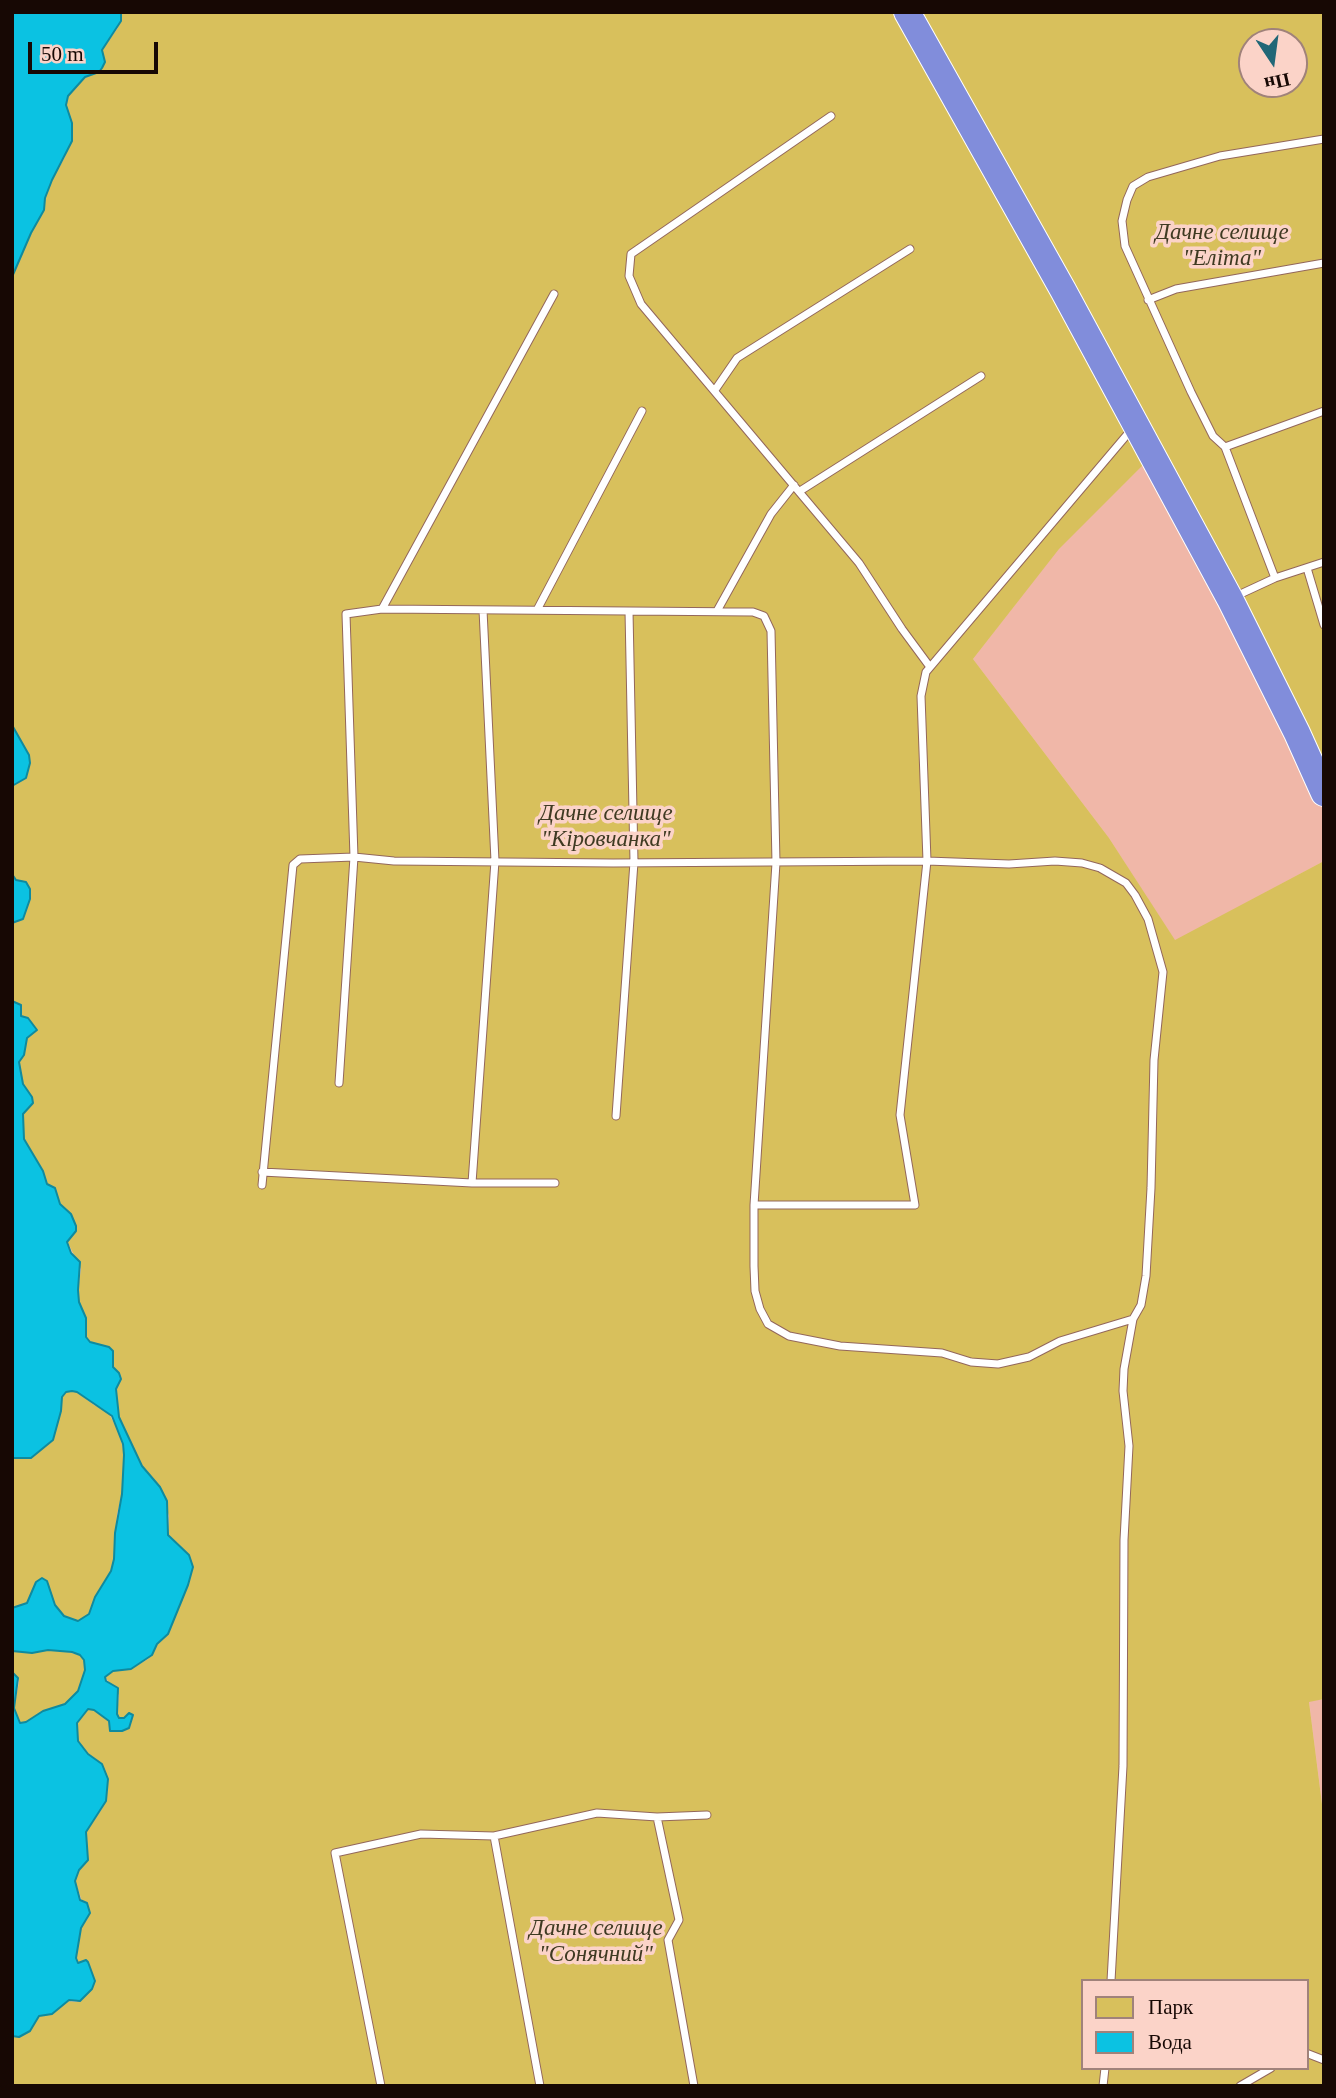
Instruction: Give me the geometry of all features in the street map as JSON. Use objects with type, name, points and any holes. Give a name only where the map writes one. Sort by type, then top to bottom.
[{"type":"highway","points":[[907,12],[1230,599],[1324,793]]},
{"type":"lane","points":[[831,116],[631,254],[629,276],[641,304],[859,563],[930,667]]},
{"type":"lane","points":[[1275,578],[1225,447],[1213,436],[1148,300],[1122,236],[1122,221],[1127,200],[1138,181],[1220,156],[1324,139]]},
{"type":"lane","points":[[715,390],[737,358],[910,248]]},
{"type":"lane","points":[[1148,300],[1176,289],[1324,263]]},
{"type":"lane","points":[[382,609],[554,294]]},
{"type":"lane","points":[[717,611],[771,514],[797,488],[981,376]]},
{"type":"lane","points":[[537,610],[642,411]]},
{"type":"lane","points":[[1225,447],[1324,411]]},
{"type":"lane","points":[[754,1205],[915,1205],[900,1115],[926,861],[921,696],[926,672],[1136,424]]},
{"type":"lane","points":[[1230,599],[1275,578],[1324,562]]},
{"type":"lane","points":[[1307,568],[1324,625]]},
{"type":"lane","points":[[339,1083],[354,857],[346,614],[382,609],[753,612],[764,616],[771,631],[776,863],[754,1205],[755,1291],[768,1324],[789,1336],[840,1346],[942,1353],[971,1362],[998,1364],[1029,1357],[1060,1341],[1133,1319]]},
{"type":"lane","points":[[472,1183],[495,861],[483,610]]},
{"type":"lane","points":[[616,1116],[634,862],[629,611]]},
{"type":"lane","points":[[261,1185],[293,865],[308,858],[354,857],[394,861],[1055,862],[1082,863],[1100,868],[1115,874],[1126,883],[1148,919],[1163,972],[1154,1060],[1146,1276],[1141,1305],[1133,1319],[1124,1380],[1129,1446],[1124,1540],[1123,1766],[1111,1979]]},
{"type":"lane","points":[[262,1172],[472,1183],[555,1183]]},
{"type":"lane","points":[[381,2086],[335,1853],[421,1834],[494,1836],[597,1813],[657,1817],[707,1815]]},
{"type":"lane","points":[[657,1817],[679,1920],[668,1940],[694,2086]]},
{"type":"lane","points":[[494,1836],[540,2086]]},
{"type":"lane","points":[[1240,2086],[1268,2070]]},
{"type":"shaded area","points":[[1146,462],[1309,778],[1324,813],[1324,861],[1175,941],[1109,838],[973,659],[1059,548]]},
{"type":"shaded area","points":[[1324,1699],[1324,1820],[1309,1701]]},
{"type":"green space","points":[[121,12],[898,12],[1146,462],[1059,549],[973,659],[1109,838],[1175,940],[1324,861],[1324,1699],[1309,1702],[1324,1820],[1324,2086],[12,2086],[12,2036],[19,2037],[30,2031],[39,2016],[52,2014],[66,2001],[77,2002],[93,1974],[85,1960],[78,1963],[76,1958],[81,1928],[88,1918],[75,1881],[78,1870],[87,1861],[86,1832],[102,1809],[108,1790],[96,1759],[88,1754],[78,1741],[77,1723],[87,1709],[94,1710],[109,1721],[115,1732],[128,1714],[119,1718],[119,1695],[105,1677],[113,1671],[131,1669],[148,1659],[157,1644],[168,1634],[188,1585],[189,1555],[168,1535],[169,1516],[160,1487],[142,1466],[119,1417],[116,1389],[120,1381],[119,1373],[113,1367],[114,1357],[86,1337],[86,1318],[79,1302],[78,1290],[81,1269],[67,1241],[73,1235],[68,1211],[60,1204],[56,1190],[47,1184],[43,1171],[24,1139],[23,1114],[29,1095],[23,1084],[19,1062],[23,1018],[20,1014],[22,1008],[12,1001],[12,923],[18,922],[16,880],[12,874],[12,787],[29,755],[12,725],[12,277],[44,210],[45,198],[52,180],[65,157],[72,123],[66,105],[68,96],[85,77],[99,72],[105,62],[102,50],[117,29]]},
{"type":"green space","name":"Дачне селище \"Еліта\"","points":[[917,12],[1324,12],[1324,769]]},
{"type":"green space","points":[[66,1392],[77,1392],[108,1412],[120,1434],[124,1455],[122,1494],[117,1514],[111,1571],[95,1597],[89,1614],[78,1621],[59,1611],[47,1581],[42,1578],[27,1603],[12,1608],[12,1458],[25,1459],[58,1423],[62,1397]]},
{"type":"green space","points":[[48,1650],[80,1655],[84,1660],[85,1670],[82,1683],[65,1704],[43,1711],[20,1723],[14,1708],[19,1682],[12,1672],[12,1651],[32,1653]]},
{"type":"water","points":[[12,12],[121,12],[121,21],[102,50],[105,62],[102,68],[99,72],[85,77],[68,96],[66,105],[72,123],[72,141],[52,180],[45,198],[44,210],[12,277]]},
{"type":"water","points":[[12,725],[29,755],[30,763],[26,778],[12,786]]},
{"type":"water","points":[[12,874],[16,880],[26,882],[30,889],[30,899],[23,919],[12,923]]},
{"type":"water","points":[[12,1001],[21,1005],[21,1016],[28,1018],[37,1030],[27,1038],[24,1055],[19,1062],[23,1084],[33,1103],[23,1114],[24,1139],[43,1171],[47,1184],[55,1188],[60,1204],[71,1214],[76,1226],[76,1231],[67,1242],[71,1253],[80,1262],[78,1290],[79,1302],[86,1318],[86,1337],[90,1342],[109,1347],[113,1351],[113,1367],[121,1379],[116,1389],[119,1417],[142,1466],[160,1487],[167,1501],[168,1535],[189,1555],[193,1567],[168,1634],[157,1644],[152,1655],[131,1669],[113,1671],[105,1677],[106,1681],[118,1688],[119,1718],[124,1718],[129,1713],[133,1715],[129,1728],[110,1731],[109,1721],[94,1710],[88,1709],[77,1723],[78,1741],[88,1754],[102,1764],[108,1779],[106,1801],[86,1832],[88,1860],[79,1870],[75,1881],[80,1900],[87,1903],[90,1913],[81,1928],[76,1958],[78,1963],[86,1960],[88,1962],[95,1981],[92,1989],[80,2001],[69,2000],[52,2014],[39,2016],[30,2031],[19,2037],[12,2036],[12,1672],[18,1678],[14,1708],[20,1723],[43,1711],[65,1704],[78,1691],[85,1670],[84,1660],[72,1652],[12,1651],[12,1608],[27,1603],[36,1582],[42,1578],[47,1581],[55,1605],[64,1616],[78,1621],[89,1614],[95,1597],[111,1571],[114,1559],[124,1455],[123,1444],[112,1416],[72,1391],[66,1392],[62,1397],[53,1440],[31,1458],[12,1458]]},
{"type":"park label","name":"Дачне селище \"Кіровчанка\"","points":[[606,827]]},
{"type":"park label","name":"Дачне селище \"Сонячний\"","points":[[596,1942]]}]
